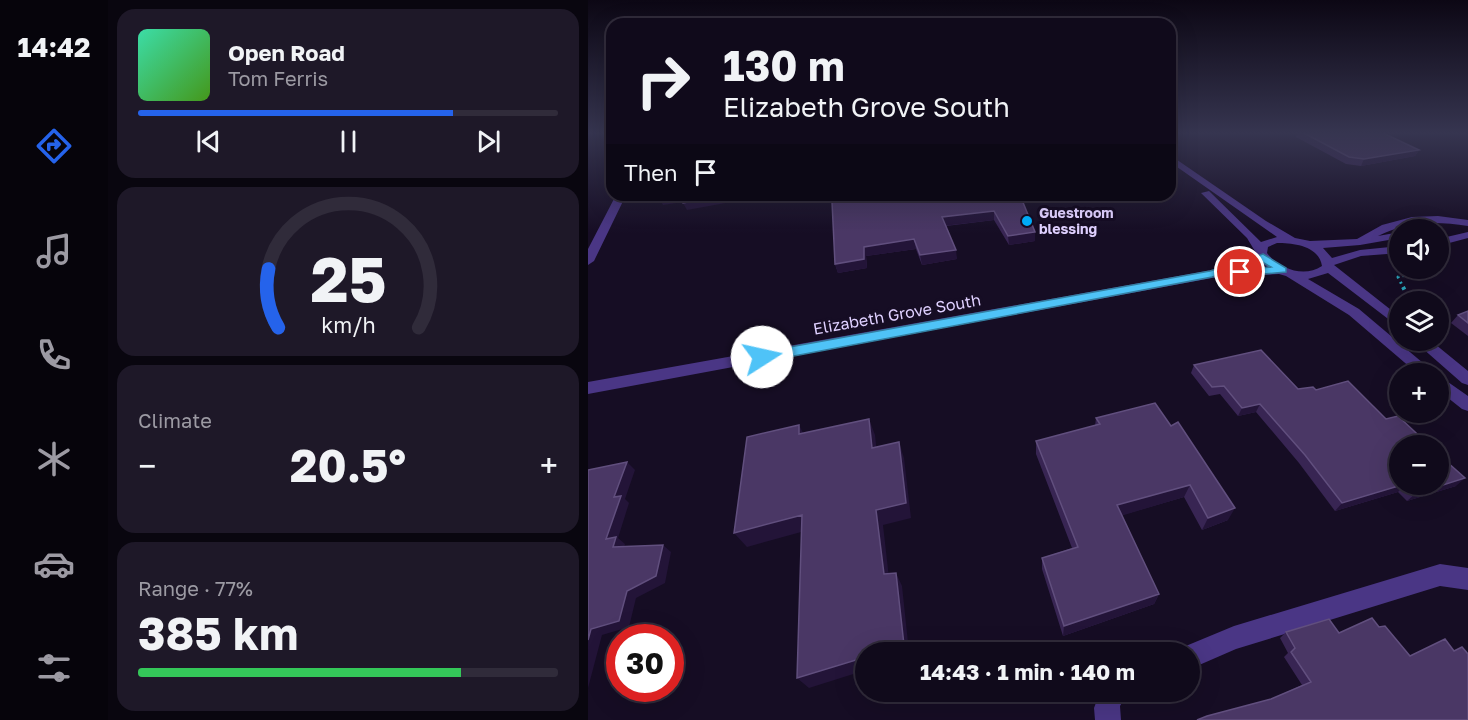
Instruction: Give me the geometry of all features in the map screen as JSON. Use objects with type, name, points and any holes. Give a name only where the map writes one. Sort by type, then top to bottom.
[{"type":"street","points":[[1179,166],[1262,223],[1293,241],[1308,245],[1322,253],[1328,265],[1389,315]]},
{"type":"street","points":[[1186,171],[1251,236],[1262,253],[1285,271],[1354,312],[1416,363]]},
{"type":"street","points":[[588,261],[618,201]]},
{"type":"street","points":[[1360,242],[1377,229],[1407,220],[1432,218],[1468,223]]},
{"type":"street","points":[[1449,226],[1468,223]]},
{"type":"street","points":[[1449,240],[1468,235]]},
{"type":"street","points":[[1308,245],[1360,242],[1389,236]]},
{"type":"street","name":"Elizabeth Grove South","points":[[1212,274],[1262,253],[1263,245],[1275,240],[1293,241]]},
{"type":"street","name":"Elizabeth Grove South","points":[[588,388],[1212,274],[1285,271],[1317,274],[1328,265],[1360,252],[1389,250]]},
{"type":"street","points":[[1434,351],[1468,379]]},
{"type":"street","points":[[1449,390],[1468,405]]},
{"type":"street","points":[[1200,653],[1234,638],[1429,578],[1449,575],[1468,579]]},
{"type":"street","points":[[1108,720],[1106,711],[1109,702]]},
{"type":"building","points":[[1022,201],[1035,232],[1008,236],[994,211],[942,217],[956,250],[920,255],[914,239],[864,247],[864,259],[835,264],[832,202]]},
{"type":"building","points":[[1468,311],[1468,323],[1458,315]]},
{"type":"building","points":[[1261,350],[1298,389],[1313,387],[1316,390],[1348,381],[1386,419],[1389,418],[1389,423],[1405,423],[1418,435],[1389,435],[1389,489],[1342,503],[1305,455],[1260,404],[1242,408],[1224,386],[1212,387],[1194,365]]},
{"type":"building","points":[[1155,403],[1171,426],[1178,422],[1235,508],[1208,518],[1190,485],[1117,505],[1159,594],[1064,626],[1042,558],[1078,547],[1036,441],[1100,424],[1096,418]]},
{"type":"building","points":[[869,419],[872,448],[899,442],[906,503],[876,510],[884,574],[896,573],[904,642],[855,642],[855,660],[797,678],[802,515],[734,533],[747,437],[799,425],[799,434]]},
{"type":"building","points":[[627,462],[614,497],[621,496],[606,539],[616,537],[613,547],[663,545],[656,576],[627,591],[619,621],[591,629],[588,640],[588,470]]},
{"type":"building","points":[[1449,464],[1465,478],[1449,483]]},
{"type":"building","points":[[1372,618],[1379,627],[1385,626],[1410,656],[1445,639],[1454,651],[1462,647],[1468,654],[1468,720],[1197,720],[1271,699],[1311,682],[1291,652],[1295,648],[1286,632],[1329,619],[1339,633]]},
{"type":"place","name":"Guestroom blessing","points":[[1027,221]]},
{"type":"route","points":[[762,357],[1212,274],[1263,258],[1282,270],[1240,272]]}]
